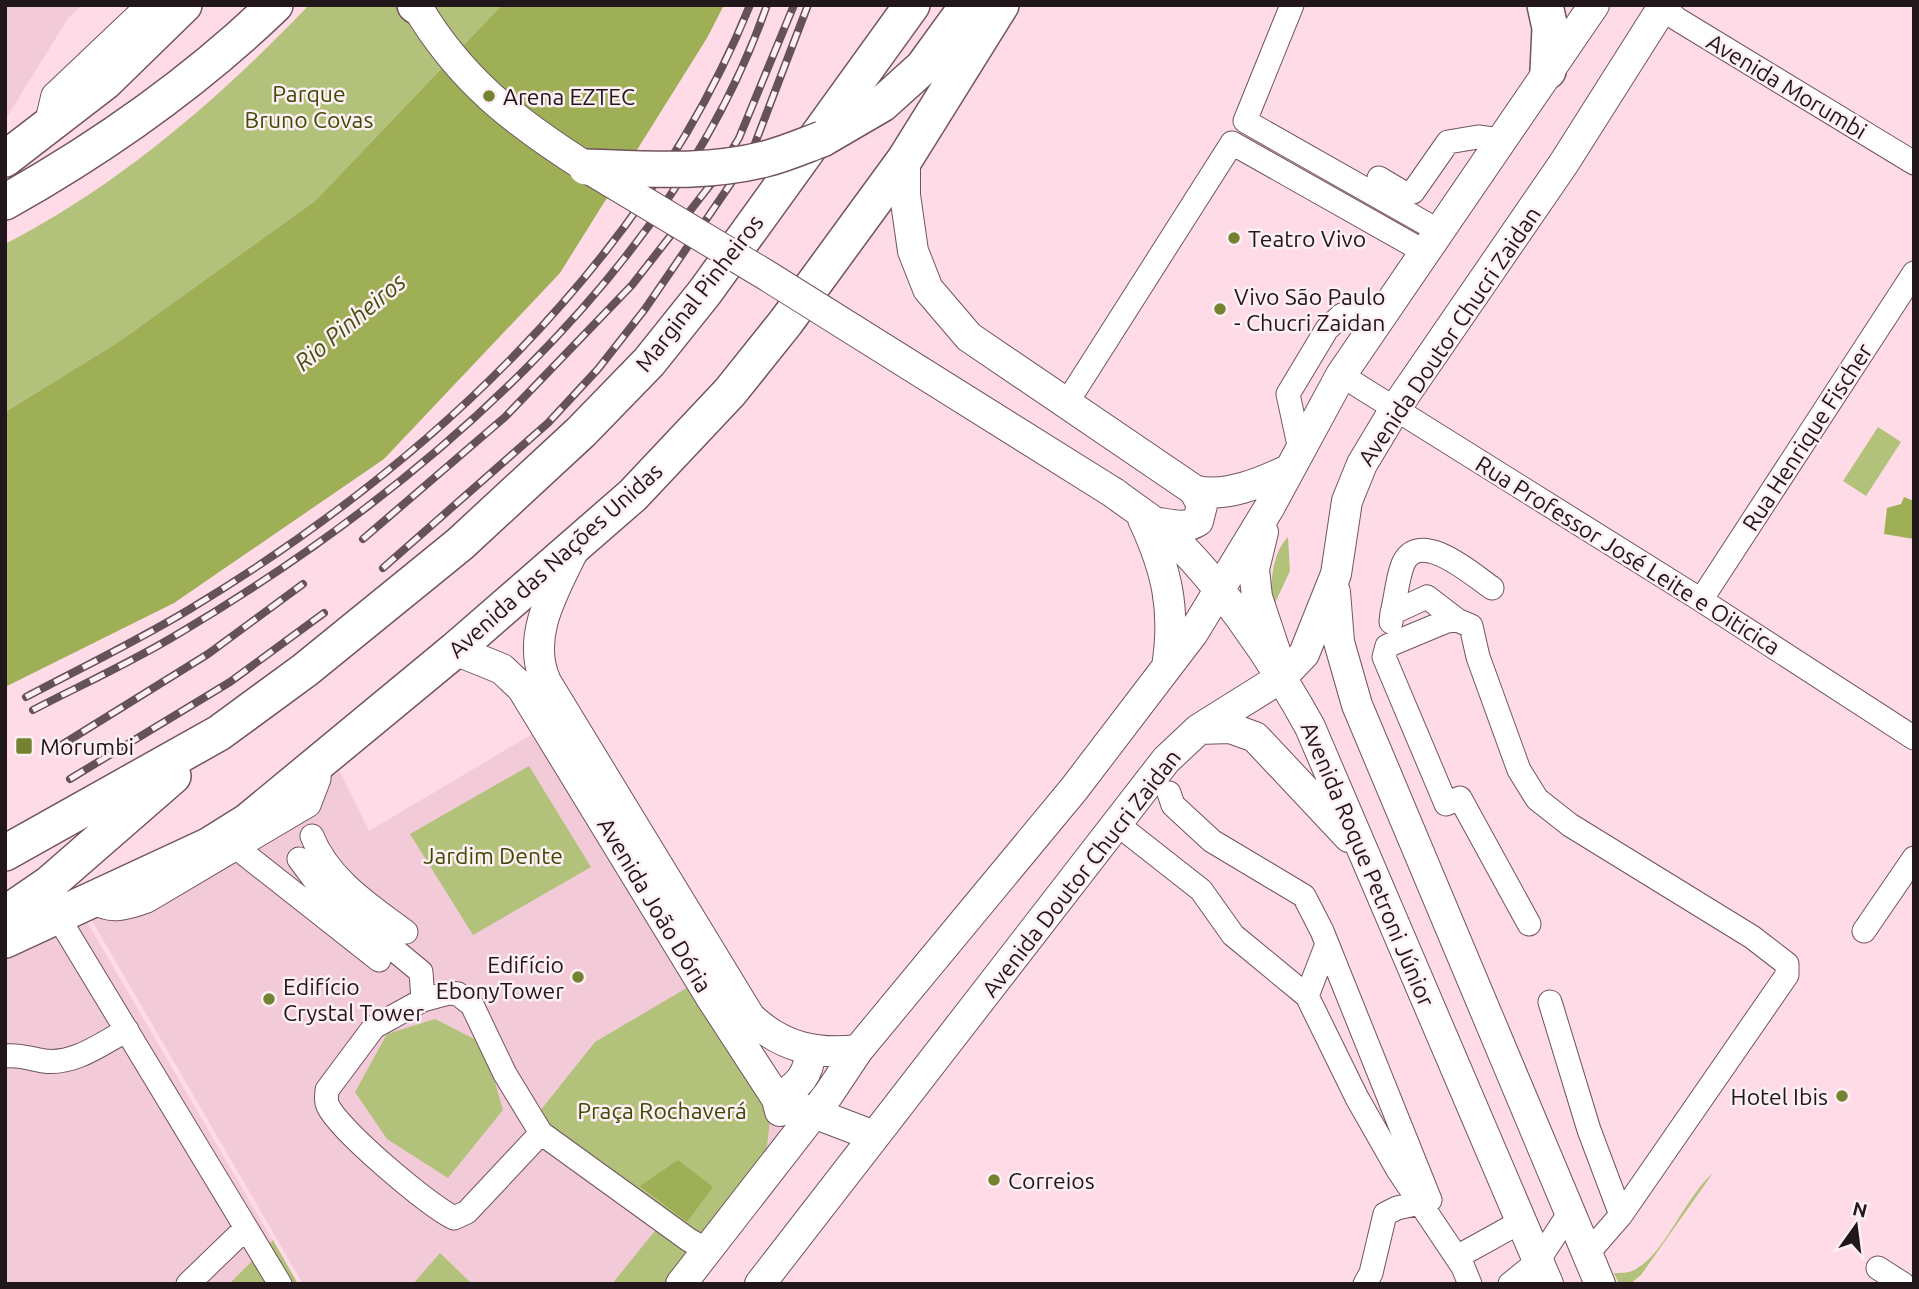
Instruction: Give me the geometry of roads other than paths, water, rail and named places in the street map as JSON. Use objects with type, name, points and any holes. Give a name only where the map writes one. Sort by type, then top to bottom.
[{"type":"highway","points":[[5,159],[106,82],[184,5]]},
{"type":"highway","points":[[5,202],[144,114],[251,28],[275,5]]},
{"type":"highway","points":[[586,167],[661,170],[740,164],[765,159],[822,139],[882,104],[923,67],[968,5]]},
{"type":"highway","name":"Avenida das Nações Unidas","points":[[5,940],[218,840],[247,821],[455,650],[633,495],[730,393],[786,322],[905,159],[1001,5]]},
{"type":"highway","points":[[1545,5],[1550,29],[1548,71]]},
{"type":"highway","name":"Marginal Pinheiros","points":[[219,733],[305,670],[460,544],[580,432],[649,362],[705,292],[909,10]]},
{"type":"highway","points":[[5,853],[219,733]]},
{"type":"highway","points":[[5,914],[69,867],[219,733]]},
{"type":"main road","name":"Avenida Roque Petroni Júnior","points":[[416,5],[465,75],[500,109],[586,167],[766,275],[1114,494],[1147,517],[1218,591],[1282,677],[1310,726],[1543,1273]]},
{"type":"main road","points":[[686,1281],[815,1112],[858,1050],[1074,789],[1193,633],[1269,508],[1342,375],[1594,5]]},
{"type":"main road","name":"Avenida Doutor Chucri Zaidan","points":[[760,1284],[1166,760],[1199,729],[1282,677],[1304,654],[1336,574],[1347,501],[1362,464],[1395,409],[1564,163],[1663,6]]},
{"type":"main road","points":[[905,159],[905,195],[913,251],[929,289],[969,337],[1194,490],[1204,493],[1245,487],[1295,460]]},
{"type":"main road","points":[[1147,517],[1180,526],[1191,526],[1198,521],[1202,505],[1194,490]]},
{"type":"main road","points":[[1269,508],[1254,569],[1257,597],[1282,677]]},
{"type":"main road","points":[[1147,517],[1160,558],[1170,606],[1172,630],[1166,669]]},
{"type":"main road","name":"Avenida João Dória","points":[[575,547],[548,607],[539,637],[539,664],[546,682],[750,1017],[776,1038],[810,1050],[832,1053],[858,1050]]},
{"type":"main road","points":[[1336,574],[1335,622],[1357,705],[1600,1284]]},
{"type":"main road","name":"Avenida João Dória","points":[[455,650],[502,669],[522,688],[710,996],[777,1098]]},
{"type":"main road","points":[[1199,729],[1230,728],[1255,737],[1364,853]]},
{"type":"main road","points":[[777,1098],[794,1089],[803,1078],[808,1070],[810,1050]]},
{"type":"main road","points":[[777,1098],[874,1136]]},
{"type":"main road","points":[[777,1098],[782,1135],[778,1160]]},
{"type":"street","points":[[45,129],[53,95],[149,5]]},
{"type":"street","points":[[1292,5],[1245,121],[1432,242]]},
{"type":"street","name":"Avenida Morumbi","points":[[1663,6],[1677,19],[1910,153]]},
{"type":"street","points":[[1251,106],[1404,193],[1413,192],[1448,142],[1478,137],[1501,140]]},
{"type":"street","points":[[1066,404],[1231,143],[1432,242]]},
{"type":"street","name":"Rua Henrique Fischer","points":[[1701,600],[1914,273]]},
{"type":"street","points":[[1295,460],[1288,394],[1328,329],[1342,315],[1382,315]]},
{"type":"street","name":"Rua Professor José Leite e Oiticica","points":[[1342,375],[1701,600],[1914,738]]},
{"type":"street","points":[[1492,588],[1440,554],[1423,550],[1410,554],[1404,564],[1384,657],[1446,804],[1460,798],[1529,924]]},
{"type":"street","points":[[1392,613],[1427,597],[1457,621],[1471,626],[1478,657],[1520,771],[1537,799],[1570,825],[1752,937],[1787,964],[1787,975],[1621,1215],[1588,1253]]},
{"type":"street","points":[[1387,646],[1435,625],[1457,621]]},
{"type":"street","points":[[320,761],[319,779],[309,805],[312,836],[319,854],[350,889],[406,932]]},
{"type":"street","points":[[1169,793],[1173,805],[1212,841],[1304,895],[1327,944],[1452,1251]]},
{"type":"street","points":[[93,901],[100,906],[122,910],[147,901],[309,805]]},
{"type":"street","points":[[1117,824],[1201,890],[1233,935],[1307,996],[1357,1098],[1470,1284]]},
{"type":"street","points":[[267,869],[299,859],[312,836]]},
{"type":"street","points":[[237,848],[379,960]]},
{"type":"street","points":[[1864,931],[1914,858]]},
{"type":"street","points":[[299,859],[322,890],[421,972],[423,1000]]},
{"type":"street","points":[[58,917],[280,1284]]},
{"type":"street","points":[[1307,996],[1327,944]]},
{"type":"street","points":[[541,1133],[467,1212],[454,1218],[384,1166],[331,1112],[326,1102],[327,1090],[374,1027],[423,1000],[449,993],[458,994],[472,1005],[505,1074],[541,1133],[689,1240],[708,1250]]},
{"type":"street","points":[[1550,1002],[1589,1129],[1621,1215]]},
{"type":"street","points":[[5,1056],[21,1054],[44,1061],[77,1057],[127,1030]]},
{"type":"street","points":[[1365,1284],[1371,1273],[1380,1222],[1385,1214],[1420,1203]]},
{"type":"street","points":[[1510,1284],[1543,1273],[1570,1212]]},
{"type":"street","points":[[1452,1251],[1522,1221]]},
{"type":"street","points":[[188,1284],[247,1228]]},
{"type":"street","points":[[1878,1268],[1903,1284]]},
{"type":"water","name":"Rio Pinheiros","points":[[502,5],[724,5],[707,38],[560,273],[384,459],[174,603],[5,687],[5,412],[117,343],[315,201]]},
{"type":"water","points":[[1904,497],[1914,501],[1914,539],[1884,534],[1887,508],[1901,504]]},
{"type":"water","points":[[678,1160],[713,1187],[687,1222],[640,1186]]},
{"type":"railway","points":[[26,697],[170,621],[277,553],[362,491],[443,424],[519,351],[589,272],[651,189],[705,99],[750,5]]},
{"type":"railway","points":[[33,710],[161,644],[268,577],[358,514],[445,444],[527,367],[603,285],[669,197],[725,103],[767,5]]},
{"type":"railway","points":[[363,539],[505,417],[632,285],[711,184],[739,138],[794,5]]},
{"type":"railway","points":[[383,568],[548,423],[598,369],[645,309],[751,154],[808,5]]},
{"type":"railway","points":[[55,749],[208,654],[303,584]]},
{"type":"railway","points":[[70,779],[230,682],[324,613]]},
{"type":"place","name":"Arena EZTEC","points":[[489,96]]},
{"type":"place","name":"Teatro Vivo","points":[[1234,238]]},
{"type":"place","name":"Vivo São Paulo - Chucri Zaidan","points":[[1220,309]]},
{"type":"place","name":"Morumbi","points":[[24,746]]},
{"type":"place","name":"Edifício EbonyTower","points":[[578,977]]},
{"type":"place","name":"Edifício Crystal Tower","points":[[269,999]]},
{"type":"place","name":"Hotel Ibis","points":[[1842,1096]]},
{"type":"place","name":"Correios","points":[[994,1180]]},
{"type":"park label","name":"Parque Bruno Covas","points":[[309,106]]},
{"type":"park label","name":"Jardim Dente","points":[[493,855]]},
{"type":"park label","name":"Praça Rochaverá","points":[[662,1110]]}]
